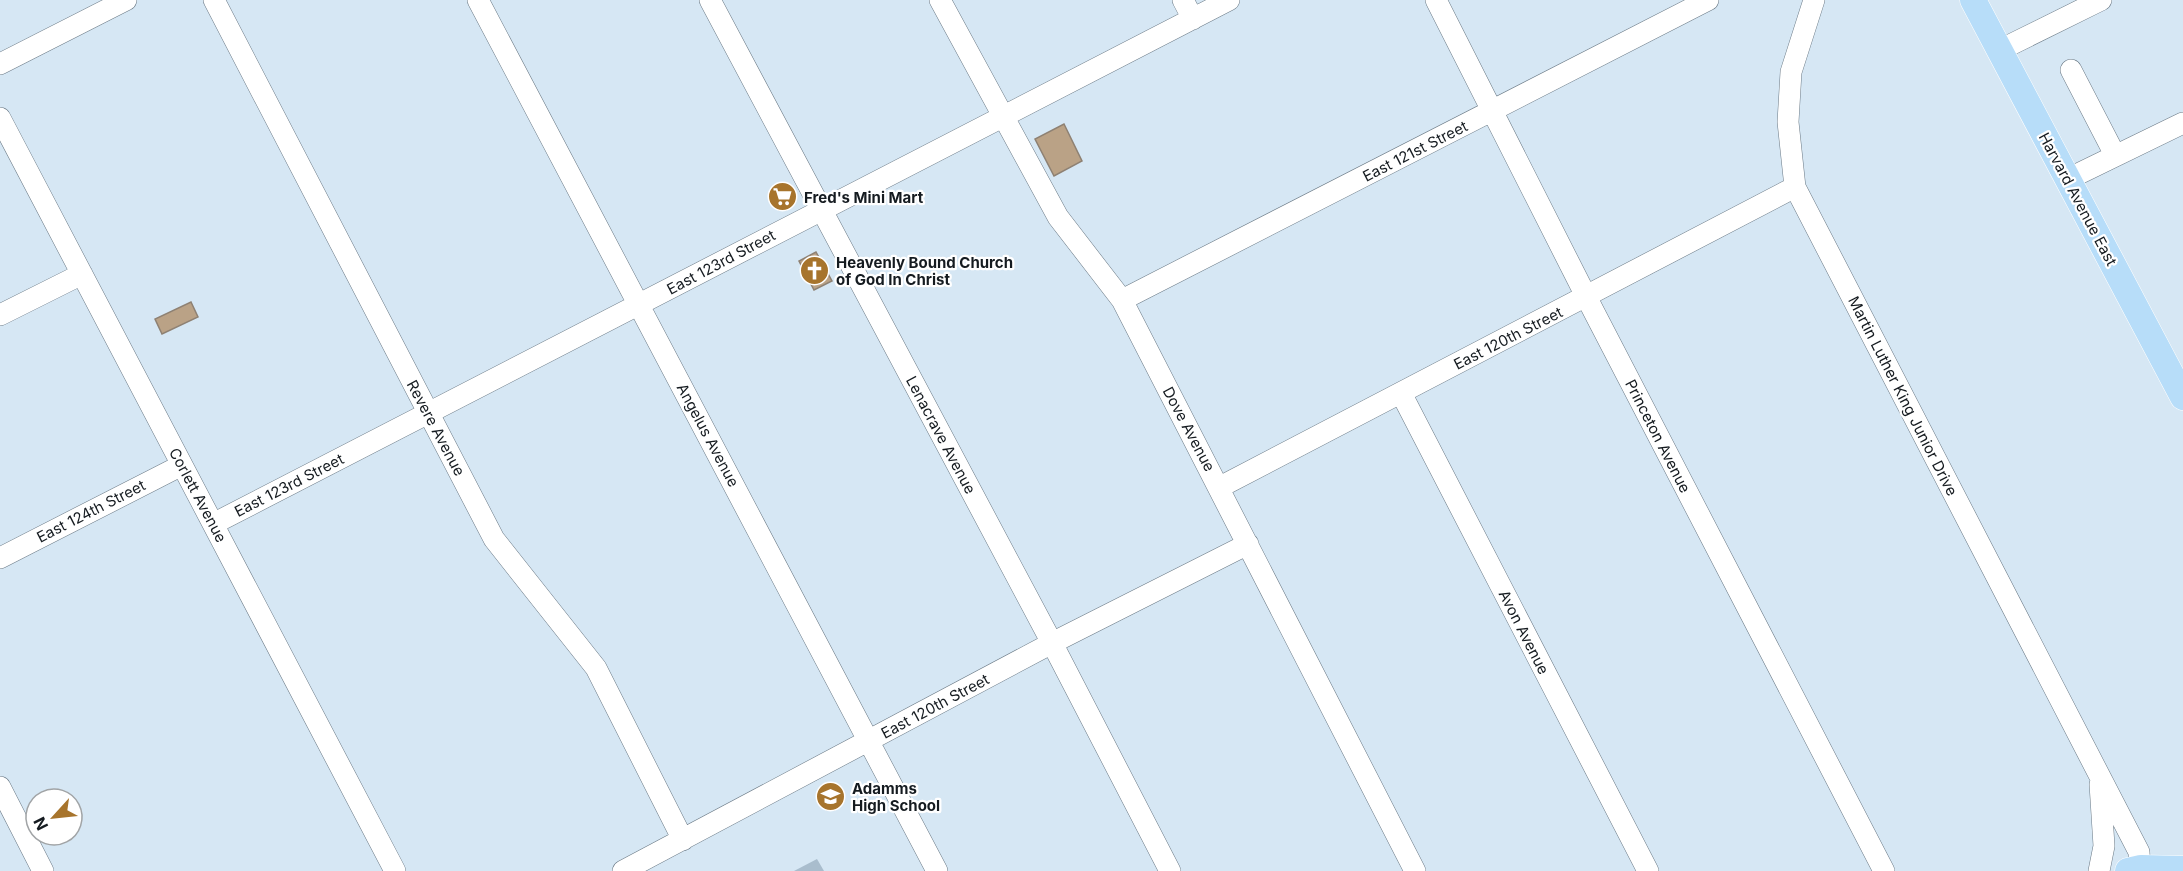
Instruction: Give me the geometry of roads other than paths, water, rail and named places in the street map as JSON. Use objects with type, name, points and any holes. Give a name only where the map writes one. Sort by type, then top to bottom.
[{"type":"main road","name":"Harvard Avenue East","points":[[1973,0],[2183,397]]},
{"type":"main road","points":[[2137,865],[2181,869]]},
{"type":"street","points":[[0,64],[126,0]]},
{"type":"street","name":"Revere Avenue","points":[[214,0],[494,539],[596,668],[683,840]]},
{"type":"street","name":"Angelus Avenue","points":[[478,0],[937,871]]},
{"type":"street","name":"Lenacrave Avenue","points":[[710,0],[1053,643],[1170,871]]},
{"type":"street","name":"Dove Avenue","points":[[940,0],[1058,217],[1122,300],[1220,487],[1415,871]]},
{"type":"street","points":[[1183,0],[1192,19]]},
{"type":"street","name":"East 123rd Street","points":[[213,524],[640,305],[821,208],[1228,0]]},
{"type":"street","name":"Princeton Avenue","points":[[1436,0],[1587,298],[1884,871]]},
{"type":"street","name":"East 121st Street","points":[[1122,300],[1708,0]]},
{"type":"street","name":"Martin Luther King Junior Drive","points":[[1814,0],[1791,72],[1788,122],[1795,188],[2099,775],[2137,865]]},
{"type":"street","points":[[2000,50],[2101,0]]},
{"type":"street","points":[[2071,70],[2115,155]]},
{"type":"street","name":"Corlett Avenue","points":[[0,118],[395,871]]},
{"type":"street","points":[[2068,179],[2183,123]]},
{"type":"street","name":"East 120th Street","points":[[1220,487],[1795,188]]},
{"type":"street","points":[[0,315],[82,274]]},
{"type":"street","name":"Avon Avenue","points":[[1401,393],[1648,871]]},
{"type":"street","name":"East 124th Street","points":[[0,558],[182,465]]},
{"type":"street","name":"East 120th Street","points":[[624,871],[1053,643],[1248,543]]},
{"type":"street","name":"Martin Luther King Junior Drive","points":[[2099,775],[2104,846],[2099,871]]},
{"type":"street","points":[[0,787],[43,871]]},
{"type":"place","name":"Fred's Mini Mart","points":[[783,197]]},
{"type":"place","name":"Heavenly Bound Church of God In Christ","points":[[815,271]]},
{"type":"place","name":"Adamms High School","points":[[831,797]]}]
